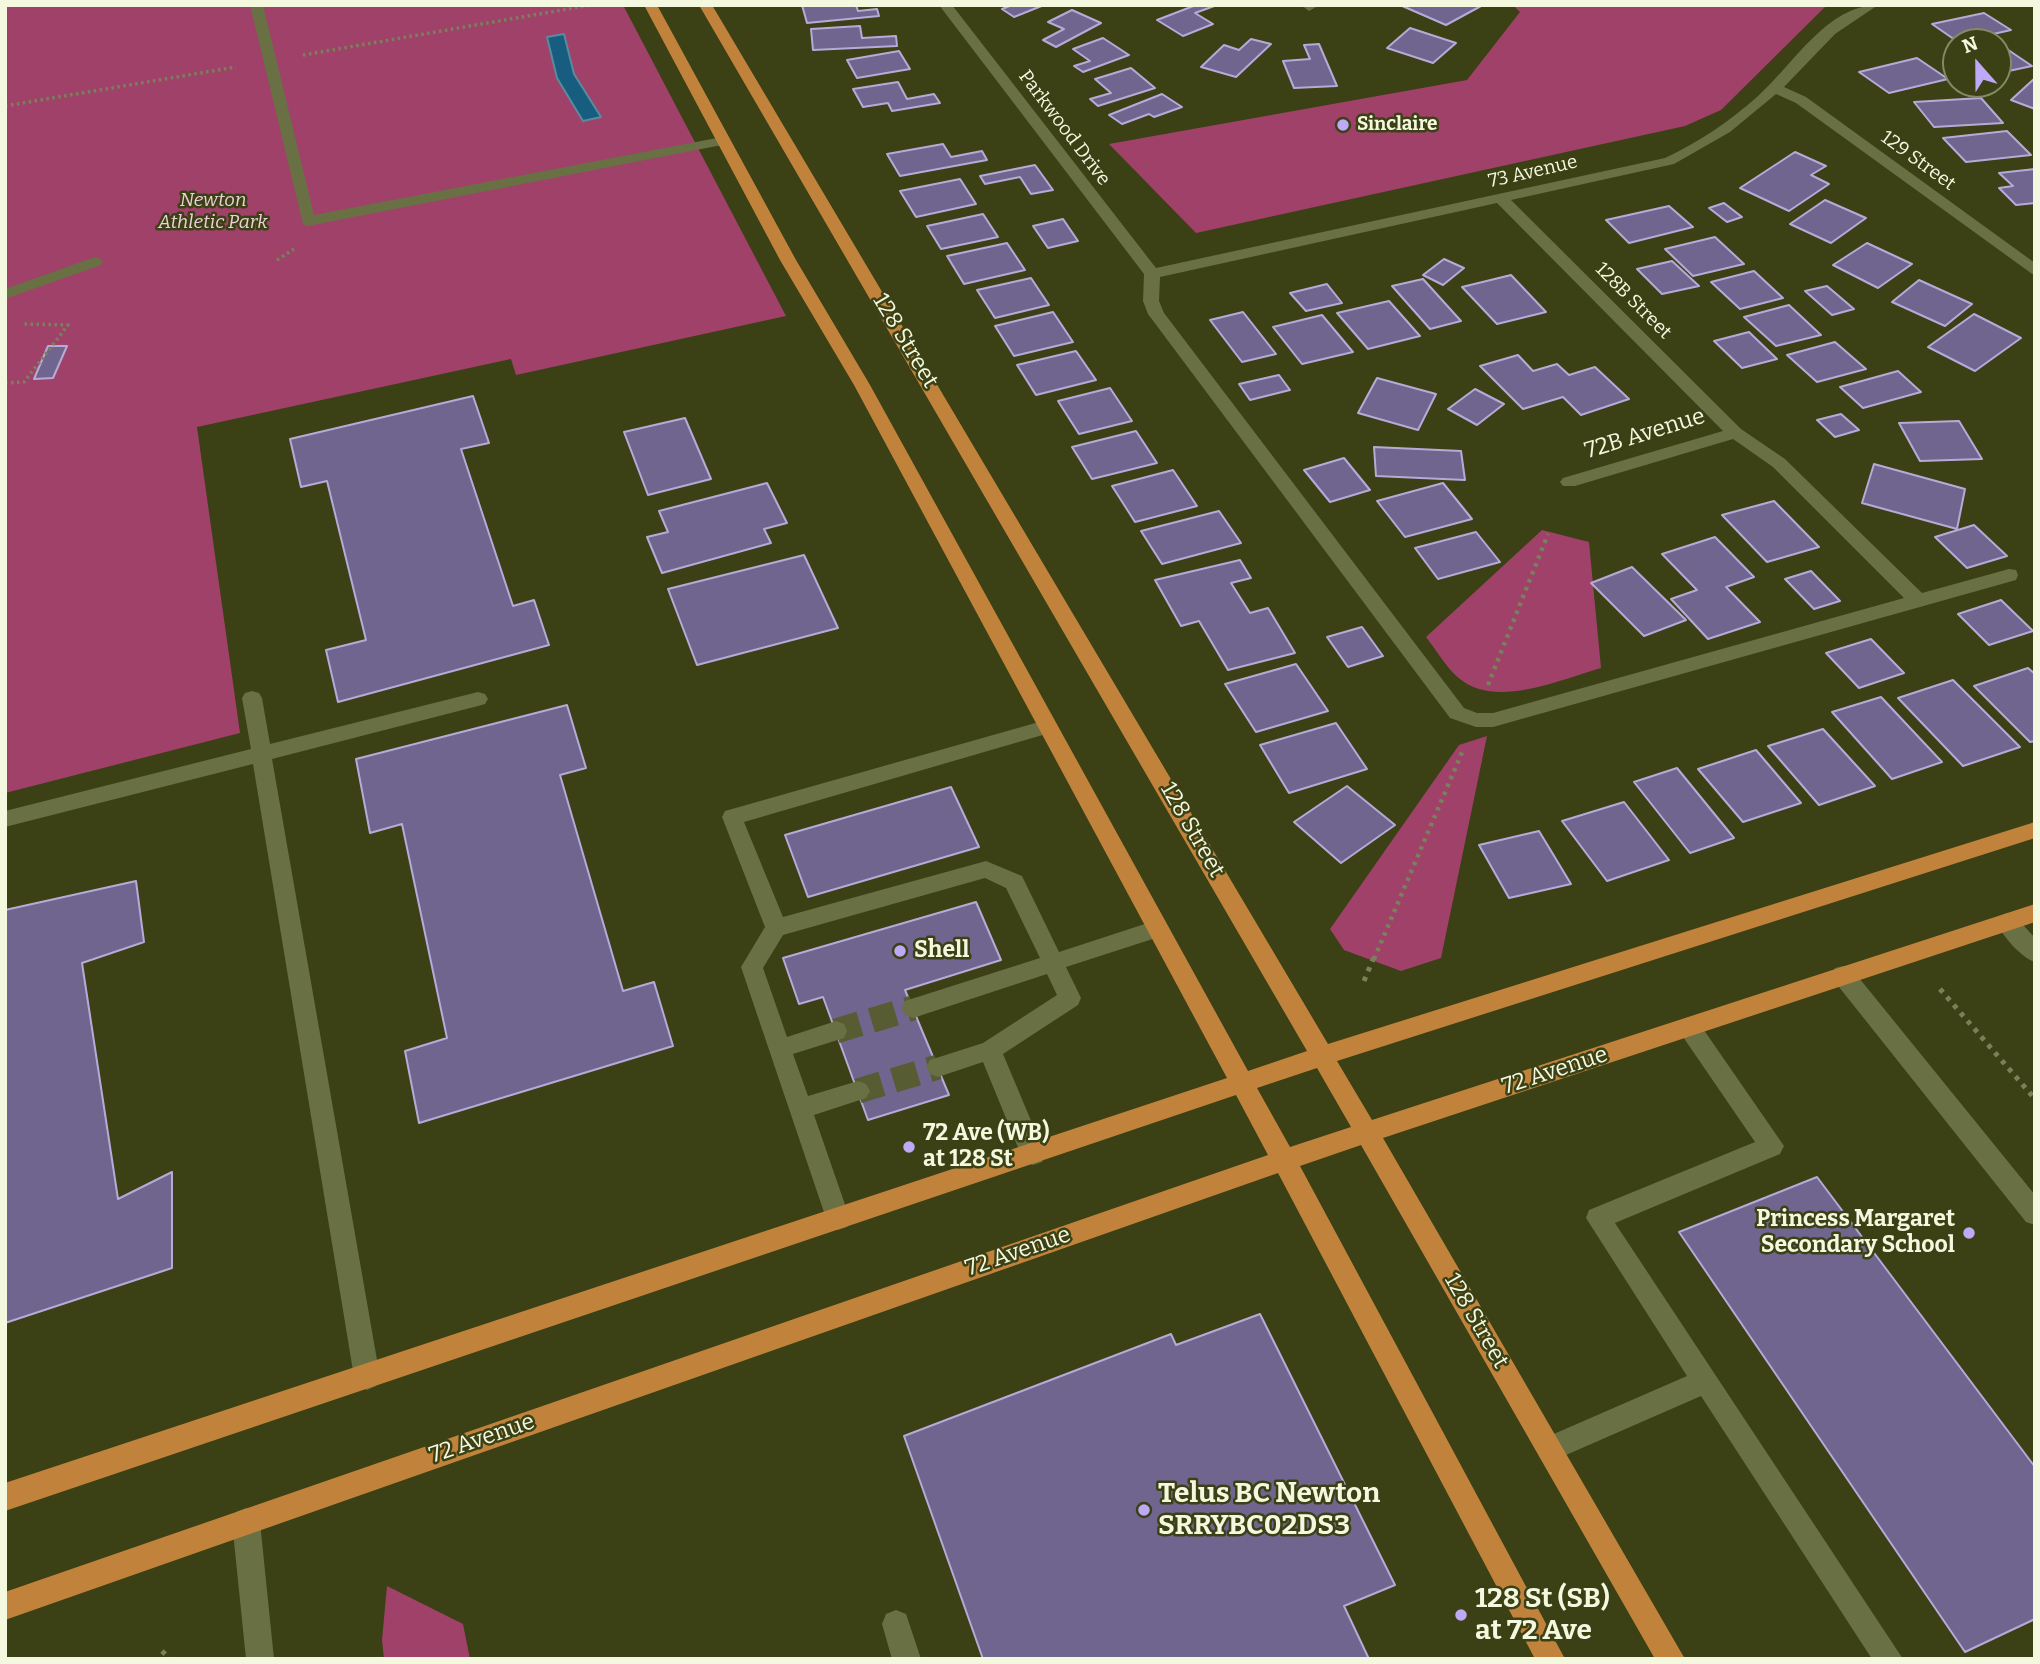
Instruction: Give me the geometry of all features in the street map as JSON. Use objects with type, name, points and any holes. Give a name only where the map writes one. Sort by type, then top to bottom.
[{"type":"main road","points":[[650,5],[722,141],[862,385],[1284,1160],[1550,1659]]},
{"type":"main road","name":"128 Street","points":[[705,5],[972,454],[1671,1659]]},
{"type":"main road","points":[[5,1497],[1322,1056],[2035,830]]},
{"type":"main road","name":"72 Avenue","points":[[5,1606],[1284,1160],[2035,913]]},
{"type":"street","points":[[256,5],[307,221],[722,141]]},
{"type":"street","name":"Parkwood Drive","points":[[945,5],[1152,274]]},
{"type":"street","name":"73 Avenue","points":[[1152,274],[1501,200],[1689,153],[1707,143],[1774,88],[1839,21],[1872,5]]},
{"type":"street","name":"129 Street","points":[[1774,88],[1801,100],[2035,271]]},
{"type":"street","name":"128B Street","points":[[1501,200],[1735,433],[1779,464],[1918,600]]},
{"type":"street","points":[[5,294],[95,262]]},
{"type":"street","points":[[1152,274],[1151,301],[1156,314],[1457,713],[1476,720],[1493,720],[2009,575]]},
{"type":"street","name":"72B Avenue","points":[[1569,482],[1735,433]]},
{"type":"street","points":[[252,698],[367,1377]]},
{"type":"street","points":[[5,819],[478,699]]},
{"type":"street","points":[[776,928],[732,817],[1046,727]]},
{"type":"street","points":[[838,1219],[752,967],[776,928],[986,869],[1014,882],[1070,998],[990,1050],[938,1067]]},
{"type":"street","points":[[2007,922],[2035,953]]},
{"type":"street","points":[[913,1007],[1157,929]]},
{"type":"street","points":[[1843,975],[2035,1214]]},
{"type":"street","points":[[1689,1027],[1772,1146],[1598,1218],[1889,1659]]},
{"type":"street","points":[[780,1049],[836,1031]]},
{"type":"street","points":[[990,1050],[1033,1154]]},
{"type":"street","points":[[802,1109],[858,1091]]},
{"type":"street","points":[[1550,1449],[1706,1381]]},
{"type":"street","points":[[246,1522],[260,1659]]},
{"type":"street","points":[[896,1624],[907,1659]]},
{"type":"path","points":[[5,383],[24,383],[68,325],[18,324]]},
{"type":"path","points":[[1487,686],[1548,534]]},
{"type":"path","points":[[1364,981],[1463,750]]},
{"type":"path","points":[[1940,989],[2035,1099]]},
{"type":"path","points":[[162,1651],[170,1659]]},
{"type":"green space","name":"Newton Athletic Park","points":[[5,5],[623,5],[786,316],[516,375],[511,359],[197,427],[240,733],[5,793]]},
{"type":"green space","points":[[1513,5],[1827,5],[1721,110],[1685,126],[1196,233],[1109,144],[1467,80],[1520,12]]},
{"type":"green space","points":[[1542,530],[1589,542],[1601,668],[1529,689],[1510,692],[1475,688],[1455,675],[1426,637]]},
{"type":"green space","points":[[1487,736],[1441,958],[1401,971],[1344,950],[1330,929],[1459,745]]},
{"type":"green space","points":[[387,1586],[463,1624],[470,1659],[384,1659],[382,1640]]},
{"type":"water","points":[[564,34],[574,74],[601,117],[583,121],[557,78],[547,37]]},
{"type":"building","points":[[802,5],[856,5],[858,11],[877,9],[879,16],[807,23]]},
{"type":"building","points":[[1012,5],[1044,5],[1014,17],[1002,9]]},
{"type":"building","points":[[1196,5],[1217,5],[1195,13],[1213,24],[1183,36],[1157,20]]},
{"type":"building","points":[[1400,5],[1480,5],[1481,6],[1446,25]]},
{"type":"building","points":[[1072,10],[1101,23],[1056,47],[1043,40],[1064,29],[1048,22]]},
{"type":"building","points":[[1984,13],[2008,28],[1942,28],[1942,31],[1932,24]]},
{"type":"building","points":[[860,26],[862,38],[896,36],[897,46],[813,50],[811,29]]},
{"type":"building","points":[[1410,28],[1456,43],[1433,63],[1387,48]]},
{"type":"building","points":[[1103,38],[1129,55],[1083,72],[1074,66],[1090,61],[1073,49]]},
{"type":"building","points":[[1251,39],[1271,44],[1236,77],[1201,67],[1224,45],[1239,50]]},
{"type":"building","points":[[1319,44],[1337,86],[1294,88],[1283,61],[1310,59],[1304,45]]},
{"type":"building","points":[[899,51],[910,69],[857,78],[847,60]]},
{"type":"building","points":[[2012,52],[2032,66],[2012,70]]},
{"type":"building","points":[[1917,58],[1942,75],[1942,80],[1889,93],[1859,72]]},
{"type":"building","points":[[1131,68],[1155,88],[1098,106],[1090,99],[1111,93],[1095,79]]},
{"type":"building","points":[[2035,78],[2035,109],[2011,100]]},
{"type":"building","points":[[898,82],[907,99],[934,94],[940,103],[892,111],[888,103],[863,107],[853,89]]},
{"type":"building","points":[[1162,94],[1182,107],[1154,117],[1149,114],[1122,124],[1109,115]]},
{"type":"building","points":[[1981,98],[2003,123],[1934,127],[1914,102]]},
{"type":"building","points":[[2007,131],[2031,155],[1966,162],[1943,138]]},
{"type":"building","points":[[943,144],[951,157],[982,151],[987,160],[900,176],[887,154]]},
{"type":"building","points":[[1795,152],[1826,166],[1811,175],[1829,184],[1789,211],[1740,188]]},
{"type":"building","points":[[1035,165],[1053,190],[1031,194],[1020,177],[985,184],[980,176]]},
{"type":"building","points":[[2035,169],[2035,203],[2016,205],[1999,188],[2013,186],[1999,173]]},
{"type":"building","points":[[960,179],[976,204],[916,217],[900,191]]},
{"type":"building","points":[[1825,200],[1866,218],[1831,243],[1790,224]]},
{"type":"building","points":[[1724,203],[1742,217],[1727,222],[1709,208]]},
{"type":"building","points":[[1669,206],[1693,227],[1629,243],[1606,220]]},
{"type":"building","points":[[983,214],[998,237],[941,249],[927,226]]},
{"type":"building","points":[[1063,219],[1078,241],[1048,248],[1033,226]]},
{"type":"building","points":[[1715,237],[1744,264],[1693,276],[1665,249]]},
{"type":"building","points":[[1007,243],[1025,270],[964,284],[947,256]]},
{"type":"building","points":[[1867,243],[1912,264],[1878,288],[1833,265]]},
{"type":"building","points":[[1444,259],[1464,268],[1443,285],[1423,275]]},
{"type":"building","points":[[1672,261],[1699,286],[1662,294],[1637,269]]},
{"type":"building","points":[[1754,271],[1783,298],[1740,309],[1711,282]]},
{"type":"building","points":[[1511,275],[1546,312],[1497,324],[1462,287]]},
{"type":"building","points":[[1031,278],[1049,305],[995,318],[977,290]]},
{"type":"building","points":[[1423,279],[1461,321],[1430,329],[1392,286]]},
{"type":"building","points":[[1919,280],[1972,304],[1945,326],[1892,302]]},
{"type":"building","points":[[1327,284],[1342,303],[1306,311],[1290,293]]},
{"type":"building","points":[[1827,286],[1854,309],[1832,315],[1805,291]]},
{"type":"building","points":[[1389,301],[1420,336],[1368,349],[1337,313]]},
{"type":"building","points":[[1789,305],[1821,335],[1776,346],[1744,317]]},
{"type":"building","points":[[1053,312],[1073,342],[1014,356],[995,326]]},
{"type":"building","points":[[1243,312],[1276,354],[1242,362],[1210,320]]},
{"type":"building","points":[[1974,314],[2021,338],[1975,371],[1928,347]]},
{"type":"building","points":[[1322,315],[1353,352],[1302,364],[1273,327]]},
{"type":"building","points":[[1749,332],[1777,359],[1742,368],[1714,341]]},
{"type":"building","points":[[1835,342],[1866,369],[1817,382],[1787,355]]},
{"type":"building","points":[[48,346],[67,346],[53,378],[34,379]]},
{"type":"building","points":[[1076,351],[1096,380],[1036,395],[1017,365]]},
{"type":"building","points":[[1518,355],[1533,371],[1557,364],[1569,375],[1595,367],[1629,399],[1581,415],[1563,397],[1523,409],[1480,366]]},
{"type":"building","points":[[1898,371],[1921,392],[1863,408],[1840,387]]},
{"type":"building","points":[[1279,375],[1290,390],[1250,400],[1239,384]]},
{"type":"building","points":[[1377,378],[1436,394],[1418,430],[1358,413]]},
{"type":"building","points":[[1110,388],[1132,421],[1079,434],[1058,401]]},
{"type":"building","points":[[1475,389],[1504,404],[1477,425],[1448,409]]},
{"type":"building","points":[[473,396],[489,443],[461,449],[513,606],[534,600],[549,645],[338,702],[326,650],[366,640],[327,481],[301,487],[290,439]]},
{"type":"building","points":[[1841,414],[1859,430],[1835,437],[1817,420]]},
{"type":"building","points":[[685,418],[711,479],[648,495],[624,432]]},
{"type":"building","points":[[1959,421],[1982,459],[1920,461],[1899,423]]},
{"type":"building","points":[[1136,431],[1157,463],[1092,479],[1072,447]]},
{"type":"building","points":[[1374,447],[1461,451],[1465,480],[1376,476]]},
{"type":"building","points":[[1344,458],[1370,490],[1330,502],[1304,470]]},
{"type":"building","points":[[1874,464],[1965,489],[1957,529],[1862,503]]},
{"type":"building","points":[[1173,470],[1197,506],[1135,522],[1112,486]]},
{"type":"building","points":[[767,483],[787,523],[764,529],[771,543],[662,573],[647,537],[668,532],[659,511]]},
{"type":"building","points":[[1443,483],[1472,519],[1405,537],[1377,501]]},
{"type":"building","points":[[1774,501],[1819,547],[1767,562],[1722,515]]},
{"type":"building","points":[[1219,511],[1241,543],[1162,564],[1141,531]]},
{"type":"building","points":[[1974,525],[2007,556],[1967,568],[1935,537]]},
{"type":"building","points":[[1476,532],[1500,562],[1438,579],[1415,548]]},
{"type":"building","points":[[1715,537],[1754,577],[1726,587],[1760,622],[1708,639],[1671,599],[1697,590],[1662,554]]},
{"type":"building","points":[[804,555],[838,628],[697,665],[668,589]]},
{"type":"building","points":[[1240,560],[1251,578],[1231,583],[1250,613],[1268,608],[1295,653],[1228,670],[1199,621],[1181,626],[1155,580]]},
{"type":"building","points":[[1632,567],[1686,620],[1644,636],[1591,583]]},
{"type":"building","points":[[1811,571],[1840,601],[1814,609],[1785,579]]},
{"type":"building","points":[[2001,600],[2033,631],[1989,645],[1958,614]]},
{"type":"building","points":[[1362,627],[1383,656],[1348,667],[1327,637]]},
{"type":"building","points":[[1871,639],[1904,673],[1859,688],[1826,653]]},
{"type":"building","points":[[1296,664],[1328,711],[1256,732],[1225,684]]},
{"type":"building","points":[[2028,668],[2035,674],[2035,741],[2030,742],[1974,686]]},
{"type":"building","points":[[1953,680],[2020,747],[1963,766],[1898,698]]},
{"type":"building","points":[[1881,697],[1942,762],[1892,779],[1832,712]]},
{"type":"building","points":[[567,705],[586,768],[560,775],[623,991],[654,982],[673,1046],[419,1123],[405,1051],[447,1038],[402,824],[370,833],[356,759]]},
{"type":"building","points":[[1336,723],[1367,769],[1289,793],[1260,745]]},
{"type":"building","points":[[1823,729],[1875,786],[1819,805],[1768,746]]},
{"type":"building","points":[[1756,750],[1801,803],[1743,822],[1698,769]]},
{"type":"building","points":[[1677,768],[1734,838],[1690,853],[1634,782]]},
{"type":"building","points":[[1347,786],[1395,825],[1341,863],[1294,822]]},
{"type":"building","points":[[951,787],[979,847],[808,897],[785,835]]},
{"type":"building","points":[[1624,802],[1669,860],[1607,881],[1562,821]]},
{"type":"building","points":[[1539,831],[1571,884],[1509,898],[1479,845]]},
{"type":"building","points":[[136,881],[144,942],[82,963],[118,1199],[172,1172],[172,1268],[5,1323],[5,910]]},
{"type":"building","points":[[976,902],[1001,960],[905,990],[949,1095],[868,1120],[823,997],[799,1004],[783,958]]},
{"type":"building","points":[[1817,1177],[2035,1467],[2035,1619],[1965,1652],[1679,1232]]},
{"type":"building","name":"Telus BC Newton SRRYBC02DS3","points":[[1260,1314],[1395,1585],[1344,1606],[1369,1659],[983,1659],[904,1436],[1171,1334],[1176,1345]]},
{"type":"tunnel","points":[[836,1031],[913,1008]]},
{"type":"tunnel","points":[[858,1091],[938,1067]]},
{"type":"place","name":"Sinclaire","points":[[1343,125]]},
{"type":"place","name":"Shell","points":[[900,951]]},
{"type":"place","name":"72 Ave (WB) at 128 St","points":[[909,1147]]},
{"type":"place","name":"Princess Margaret Secondary School","points":[[1969,1233]]},
{"type":"place","name":"Telus BC Newton SRRYBC02DS3","points":[[1144,1510]]},
{"type":"place","name":"128 St (SB) at 72 Ave","points":[[1461,1615]]}]
